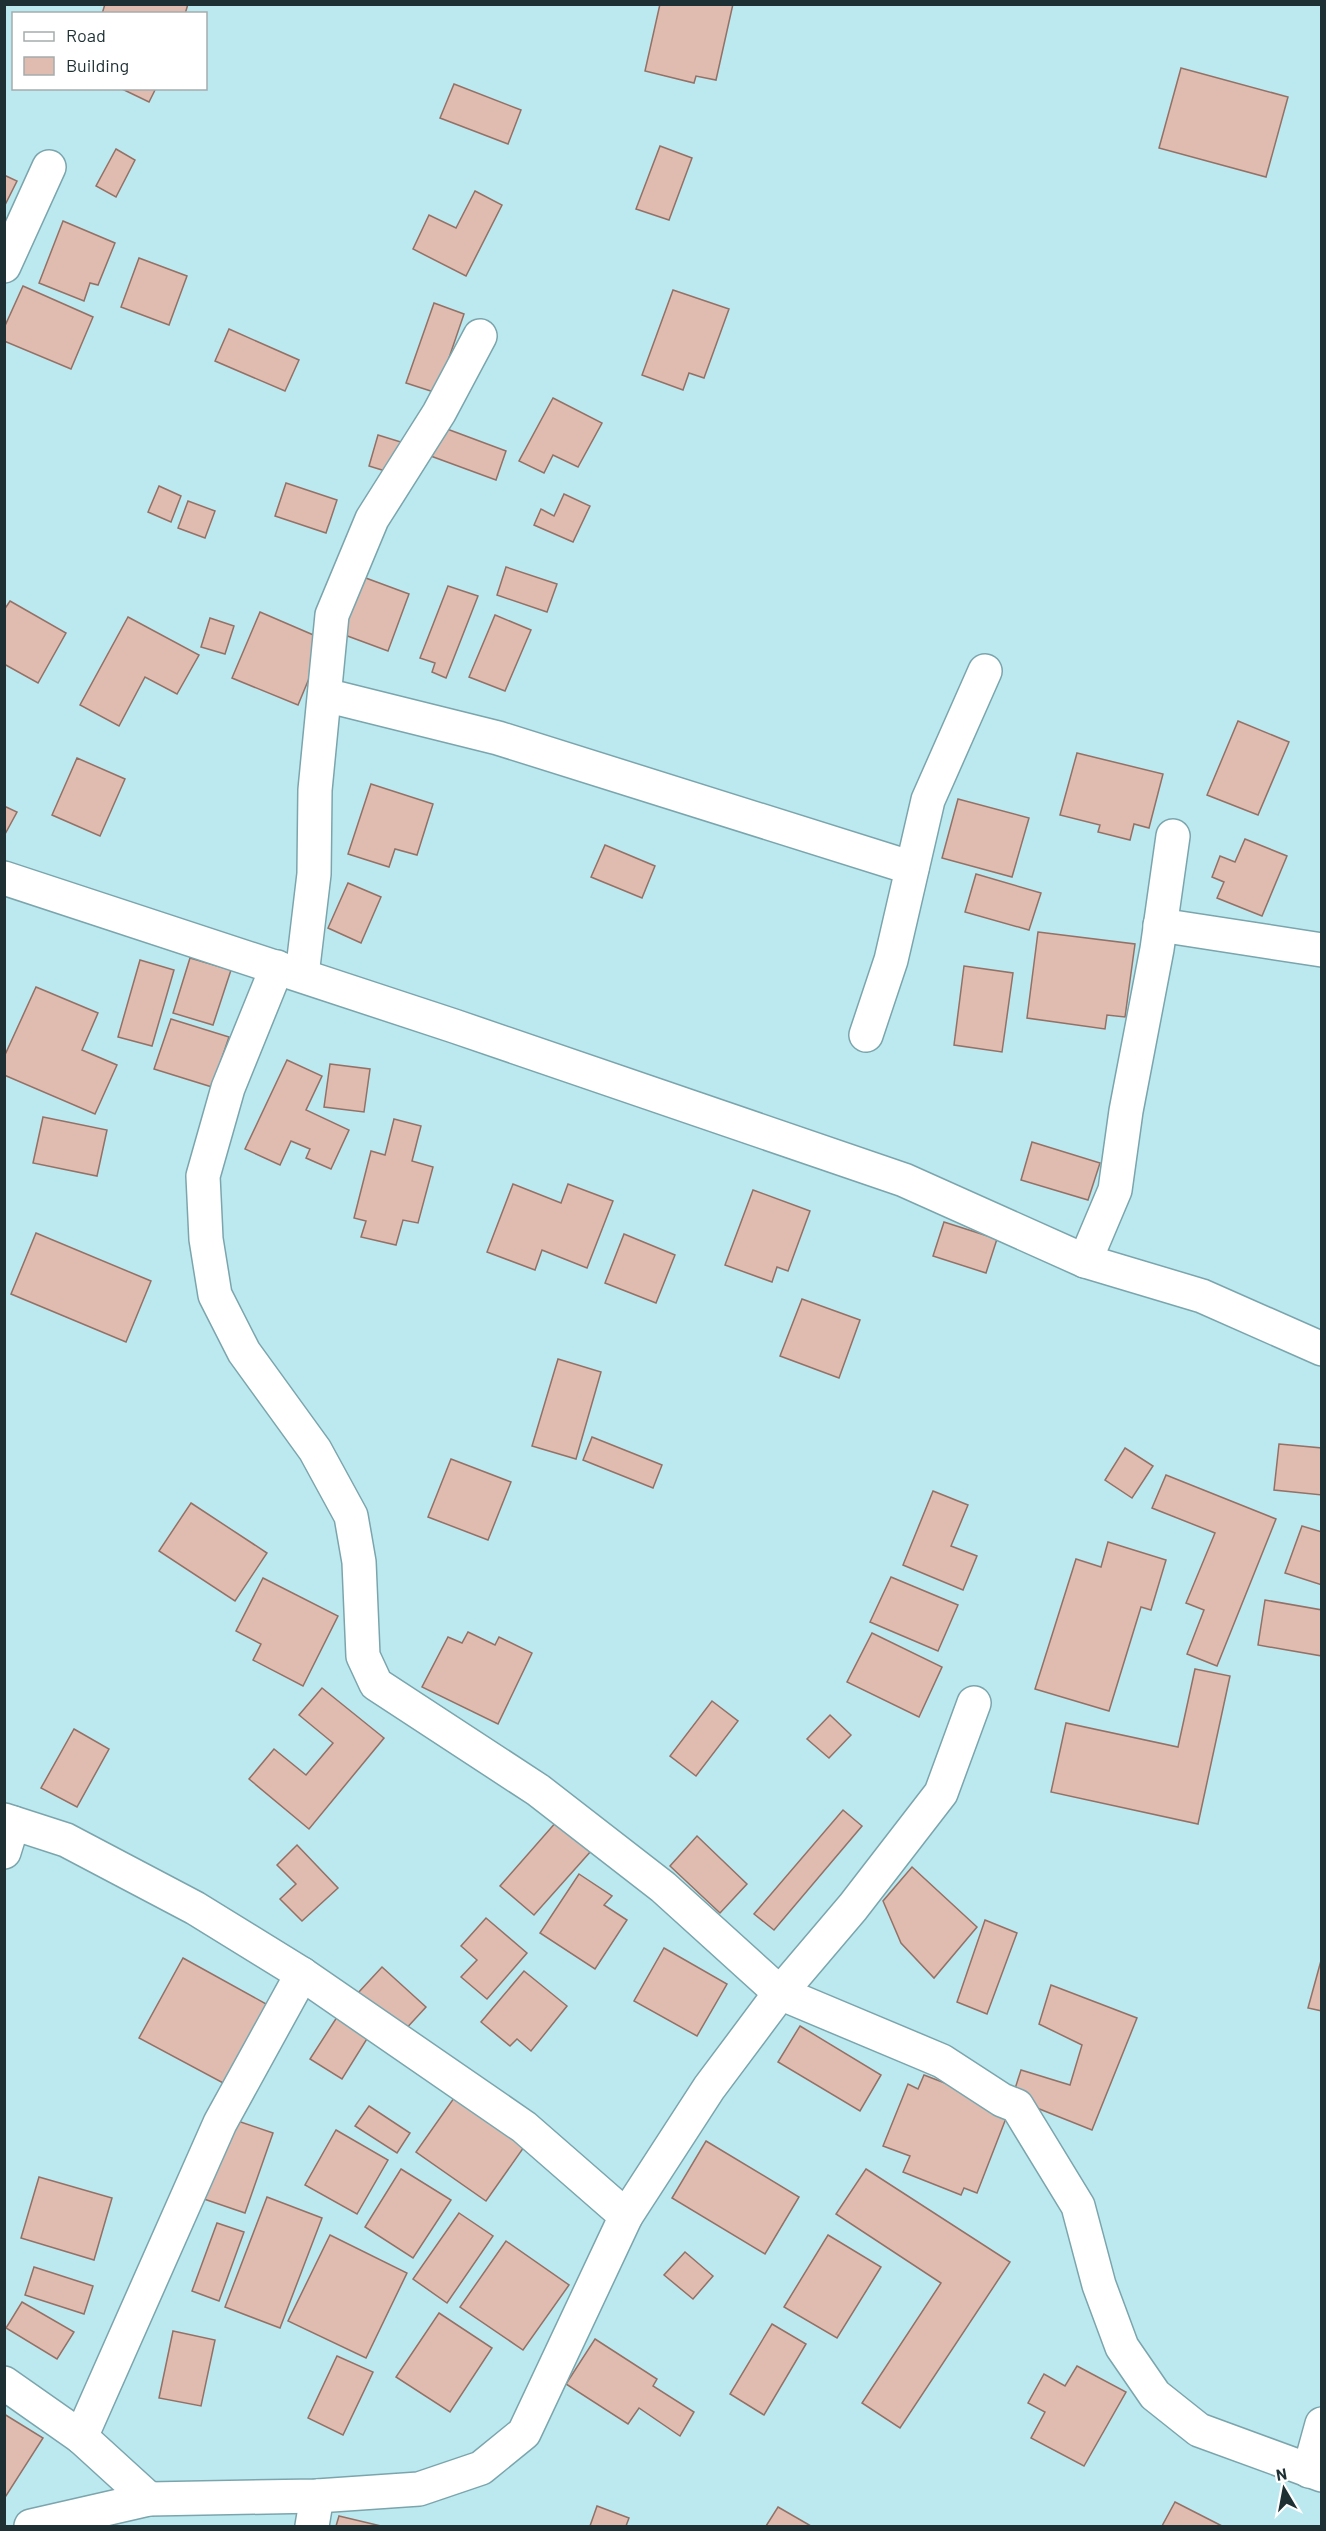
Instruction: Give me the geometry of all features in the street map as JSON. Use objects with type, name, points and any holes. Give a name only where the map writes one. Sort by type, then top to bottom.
[{"type":"street","points":[[4,266],[49,167]]},
{"type":"street","points":[[480,336],[439,413],[372,519],[332,615],[315,790],[314,874],[290,971],[228,1088],[203,1176],[206,1239],[215,1295],[244,1352],[315,1450],[351,1516],[359,1562],[363,1656],[376,1684],[538,1790],[663,1887],[780,1993],[942,2061],[1002,2100],[1017,2106],[1078,2206],[1099,2285],[1122,2347],[1155,2395],[1199,2430],[1315,2473],[1322,2424]]},
{"type":"street","points":[[867,1035],[891,960],[928,800],[985,671]]},
{"type":"street","points":[[324,695],[498,738],[912,868]]},
{"type":"street","points":[[1084,1261],[1115,1190],[1173,836]]},
{"type":"street","points":[[4,878],[290,971],[904,1180],[1084,1261],[1202,1296],[1322,1349]]},
{"type":"street","points":[[1160,925],[1322,950]]},
{"type":"street","points":[[31,2526],[99,2518],[149,2499],[314,2511],[418,2489],[481,2468],[524,2433],[626,2216],[709,2088],[780,1993],[853,1907],[941,1793],[974,1703]]},
{"type":"street","points":[[7,1832],[66,1840],[195,1908],[302,1974],[524,2127],[626,2216]]},
{"type":"street","points":[[81,2438],[220,2123],[302,1974]]},
{"type":"street","points":[[4,2383],[81,2438],[149,2499]]},
{"type":"building","points":[[105,4],[188,4],[186,12],[103,12]]},
{"type":"building","points":[[660,4],[733,4],[716,80],[696,76],[694,83],[645,71]]},
{"type":"building","points":[[1181,68],[1288,97],[1266,177],[1159,148]]},
{"type":"building","points":[[454,84],[521,110],[508,144],[440,118]]},
{"type":"building","points":[[124,90],[155,90],[149,102]]},
{"type":"building","points":[[660,146],[692,158],[669,220],[636,209]]},
{"type":"building","points":[[116,149],[135,160],[116,197],[96,186]]},
{"type":"building","points":[[4,175],[17,181],[4,207]]},
{"type":"building","points":[[475,191],[502,205],[466,276],[413,249],[429,215],[456,228]]},
{"type":"building","points":[[63,221],[115,243],[98,285],[90,283],[84,301],[39,283]]},
{"type":"building","points":[[139,258],[187,276],[169,325],[121,307]]},
{"type":"building","points":[[23,286],[93,317],[71,369],[4,341],[4,328]]},
{"type":"building","points":[[673,290],[729,309],[704,378],[689,373],[683,390],[642,375]]},
{"type":"building","points":[[434,303],[464,314],[437,393],[406,383]]},
{"type":"building","points":[[229,329],[299,360],[285,391],[215,361]]},
{"type":"building","points":[[553,398],[602,423],[578,467],[553,455],[544,473],[519,461]]},
{"type":"building","points":[[439,426],[506,451],[496,480],[428,455]]},
{"type":"building","points":[[378,435],[404,443],[395,474],[369,466]]},
{"type":"building","points":[[286,483],[337,500],[326,533],[275,516]]},
{"type":"building","points":[[159,486],[181,496],[171,522],[148,512]]},
{"type":"building","points":[[564,494],[590,506],[573,542],[534,525],[541,509],[554,516]]},
{"type":"building","points":[[188,501],[215,511],[205,538],[178,528]]},
{"type":"building","points":[[506,567],[557,584],[547,612],[497,595]]},
{"type":"building","points":[[355,574],[409,594],[388,651],[334,631]]},
{"type":"building","points":[[448,586],[478,596],[446,678],[432,672],[435,663],[420,658]]},
{"type":"building","points":[[10,601],[66,633],[38,683],[4,664],[4,610]]},
{"type":"building","points":[[260,612],[325,640],[298,705],[232,678]]},
{"type":"building","points":[[495,615],[531,630],[505,691],[469,677]]},
{"type":"building","points":[[128,617],[199,655],[177,694],[145,677],[119,726],[80,705]]},
{"type":"building","points":[[210,618],[234,626],[225,654],[201,647]]},
{"type":"building","points":[[1238,721],[1289,742],[1258,815],[1207,795]]},
{"type":"building","points":[[1077,753],[1163,774],[1149,828],[1134,824],[1130,840],[1098,832],[1100,825],[1060,815]]},
{"type":"building","points":[[77,758],[125,779],[100,836],[52,815]]},
{"type":"building","points":[[371,784],[433,804],[417,855],[395,849],[389,867],[348,854]]},
{"type":"building","points":[[958,799],[1029,818],[1012,877],[942,858]]},
{"type":"building","points":[[4,806],[17,812],[4,836]]},
{"type":"building","points":[[1245,839],[1287,856],[1262,916],[1217,898],[1224,882],[1212,877],[1220,856],[1235,862]]},
{"type":"building","points":[[605,845],[655,866],[642,898],[591,877]]},
{"type":"building","points":[[976,874],[1041,893],[1029,930],[965,912]]},
{"type":"building","points":[[348,883],[381,897],[361,943],[328,928]]},
{"type":"building","points":[[1038,932],[1135,944],[1125,1017],[1107,1015],[1105,1029],[1027,1018]]},
{"type":"building","points":[[190,958],[231,970],[213,1025],[173,1013]]},
{"type":"building","points":[[140,960],[174,970],[152,1046],[118,1037]]},
{"type":"building","points":[[964,966],[1013,973],[1002,1052],[954,1045]]},
{"type":"building","points":[[36,987],[98,1013],[82,1050],[117,1065],[95,1114],[4,1075],[4,1057]]},
{"type":"building","points":[[171,1019],[229,1037],[212,1087],[154,1069]]},
{"type":"building","points":[[287,1060],[322,1076],[306,1110],[349,1130],[331,1169],[306,1158],[310,1149],[291,1141],[280,1165],[245,1149]]},
{"type":"building","points":[[330,1064],[370,1069],[364,1112],[324,1107]]},
{"type":"building","points":[[43,1117],[107,1130],[97,1176],[33,1163]]},
{"type":"building","points":[[394,1119],[421,1126],[412,1161],[433,1167],[418,1223],[403,1220],[396,1245],[361,1237],[366,1221],[354,1218],[371,1151],[385,1155]]},
{"type":"building","points":[[1032,1142],[1100,1163],[1088,1200],[1021,1180]]},
{"type":"building","points":[[513,1184],[561,1203],[568,1184],[613,1201],[587,1268],[542,1250],[535,1270],[487,1252]]},
{"type":"building","points":[[753,1190],[810,1211],[788,1271],[777,1267],[772,1282],[725,1265]]},
{"type":"building","points":[[944,1222],[997,1239],[986,1273],[933,1256]]},
{"type":"building","points":[[36,1233],[151,1281],[126,1342],[11,1294]]},
{"type":"building","points":[[624,1234],[675,1255],[656,1303],[605,1283]]},
{"type":"building","points":[[802,1299],[860,1320],[839,1378],[780,1356]]},
{"type":"building","points":[[558,1359],[601,1372],[576,1459],[532,1446]]},
{"type":"building","points":[[592,1437],[662,1465],[653,1488],[583,1460]]},
{"type":"building","points":[[1279,1444],[1322,1448],[1322,1495],[1274,1490]]},
{"type":"building","points":[[1125,1448],[1153,1466],[1132,1498],[1105,1480]]},
{"type":"building","points":[[451,1459],[511,1482],[488,1540],[428,1517]]},
{"type":"building","points":[[1166,1475],[1276,1519],[1217,1666],[1187,1654],[1204,1610],[1186,1603],[1215,1533],[1152,1508]]},
{"type":"building","points":[[933,1491],[968,1505],[951,1546],[977,1556],[963,1590],[903,1565]]},
{"type":"building","points":[[191,1503],[267,1553],[235,1601],[159,1551]]},
{"type":"building","points":[[1302,1526],[1322,1532],[1322,1585],[1285,1573]]},
{"type":"building","points":[[1108,1542],[1166,1560],[1151,1610],[1141,1607],[1109,1711],[1035,1689],[1076,1559],[1101,1567]]},
{"type":"building","points":[[891,1577],[958,1605],[938,1651],[870,1622]]},
{"type":"building","points":[[263,1578],[338,1616],[303,1686],[253,1660],[261,1644],[236,1631]]},
{"type":"building","points":[[1265,1600],[1322,1610],[1322,1656],[1258,1645]]},
{"type":"building","points":[[468,1632],[495,1645],[499,1637],[532,1653],[498,1724],[422,1687],[448,1637],[462,1643]]},
{"type":"building","points":[[872,1633],[942,1667],[919,1717],[847,1682]]},
{"type":"building","points":[[1195,1669],[1230,1676],[1198,1824],[1051,1792],[1066,1723],[1178,1747]]},
{"type":"building","points":[[322,1688],[384,1738],[309,1829],[249,1779],[274,1749],[306,1775],[333,1743],[299,1715]]},
{"type":"building","points":[[712,1701],[738,1721],[696,1776],[670,1756]]},
{"type":"building","points":[[830,1715],[851,1735],[829,1758],[807,1739]]},
{"type":"building","points":[[74,1729],[109,1749],[77,1807],[41,1788]]},
{"type":"building","points":[[843,1810],[862,1826],[774,1930],[754,1914]]},
{"type":"building","points":[[557,1821],[591,1851],[534,1915],[500,1886]]},
{"type":"building","points":[[697,1836],[747,1884],[720,1913],[670,1866]]},
{"type":"building","points":[[297,1845],[338,1888],[302,1921],[280,1899],[296,1884],[277,1865]]},
{"type":"building","points":[[912,1867],[977,1927],[934,1978],[901,1943],[883,1901]]},
{"type":"building","points":[[579,1874],[612,1896],[604,1905],[627,1920],[595,1969],[540,1933]]},
{"type":"building","points":[[486,1918],[527,1953],[487,1999],[461,1977],[477,1960],[461,1946]]},
{"type":"building","points":[[985,1920],[1017,1933],[987,2014],[957,2002]]},
{"type":"building","points":[[664,1948],[727,1984],[697,2036],[634,2001]]},
{"type":"building","points":[[1322,1957],[1322,2011],[1308,2008]]},
{"type":"building","points":[[183,1958],[268,2005],[225,2084],[139,2038]]},
{"type":"building","points":[[382,1967],[426,2007],[403,2032],[358,1993]]},
{"type":"building","points":[[524,1971],[567,2006],[531,2051],[517,2039],[510,2046],[481,2022]]},
{"type":"building","points":[[1051,1985],[1137,2018],[1092,2130],[1012,2098],[1021,2070],[1070,2085],[1082,2045],[1039,2024]]},
{"type":"building","points":[[339,2014],[370,2034],[342,2079],[310,2059]]},
{"type":"building","points":[[800,2026],[881,2075],[860,2111],[778,2062]]},
{"type":"building","points":[[924,2075],[1010,2108],[977,2193],[964,2188],[961,2195],[903,2172],[910,2156],[883,2146],[908,2084],[918,2089]]},
{"type":"building","points":[[454,2098],[524,2147],[486,2201],[416,2152]]},
{"type":"building","points":[[369,2106],[410,2133],[397,2153],[355,2126]]},
{"type":"building","points":[[229,2118],[273,2133],[245,2213],[201,2198]]},
{"type":"building","points":[[336,2130],[388,2160],[357,2214],[305,2185]]},
{"type":"building","points":[[706,2141],[799,2197],[765,2254],[672,2198]]},
{"type":"building","points":[[401,2169],[451,2200],[413,2258],[365,2227]]},
{"type":"building","points":[[866,2169],[1010,2262],[900,2428],[862,2403],[941,2283],[836,2214]]},
{"type":"building","points":[[39,2177],[112,2198],[94,2260],[21,2238]]},
{"type":"building","points":[[267,2197],[322,2218],[280,2328],[225,2307]]},
{"type":"building","points":[[459,2213],[493,2236],[447,2303],[413,2279]]},
{"type":"building","points":[[217,2223],[244,2232],[219,2301],[192,2291]]},
{"type":"building","points":[[330,2235],[407,2273],[366,2358],[288,2321]]},
{"type":"building","points":[[828,2235],[881,2267],[837,2338],[784,2307]]},
{"type":"building","points":[[506,2241],[569,2285],[523,2350],[460,2307]]},
{"type":"building","points":[[685,2252],[713,2276],[693,2299],[664,2275]]},
{"type":"building","points":[[34,2267],[93,2286],[84,2314],[25,2295]]},
{"type":"building","points":[[22,2302],[74,2332],[57,2359],[6,2328]]},
{"type":"building","points":[[439,2313],[492,2348],[450,2412],[396,2377]]},
{"type":"building","points":[[772,2324],[806,2344],[764,2415],[730,2394]]},
{"type":"building","points":[[173,2331],[215,2340],[201,2406],[159,2398]]},
{"type":"building","points":[[595,2339],[657,2379],[653,2386],[694,2412],[680,2436],[639,2408],[628,2424],[566,2384]]},
{"type":"building","points":[[337,2356],[373,2372],[343,2435],[308,2418]]},
{"type":"building","points":[[1077,2366],[1126,2392],[1084,2466],[1031,2438],[1045,2412],[1028,2403],[1044,2374],[1065,2386]]},
{"type":"building","points":[[4,2414],[43,2438],[4,2499]]},
{"type":"building","points":[[1175,2502],[1222,2526],[1162,2526]]},
{"type":"building","points":[[597,2506],[629,2518],[626,2526],[590,2526]]},
{"type":"building","points":[[778,2507],[811,2526],[766,2526]]},
{"type":"building","points":[[339,2516],[381,2526],[336,2526]]}]
